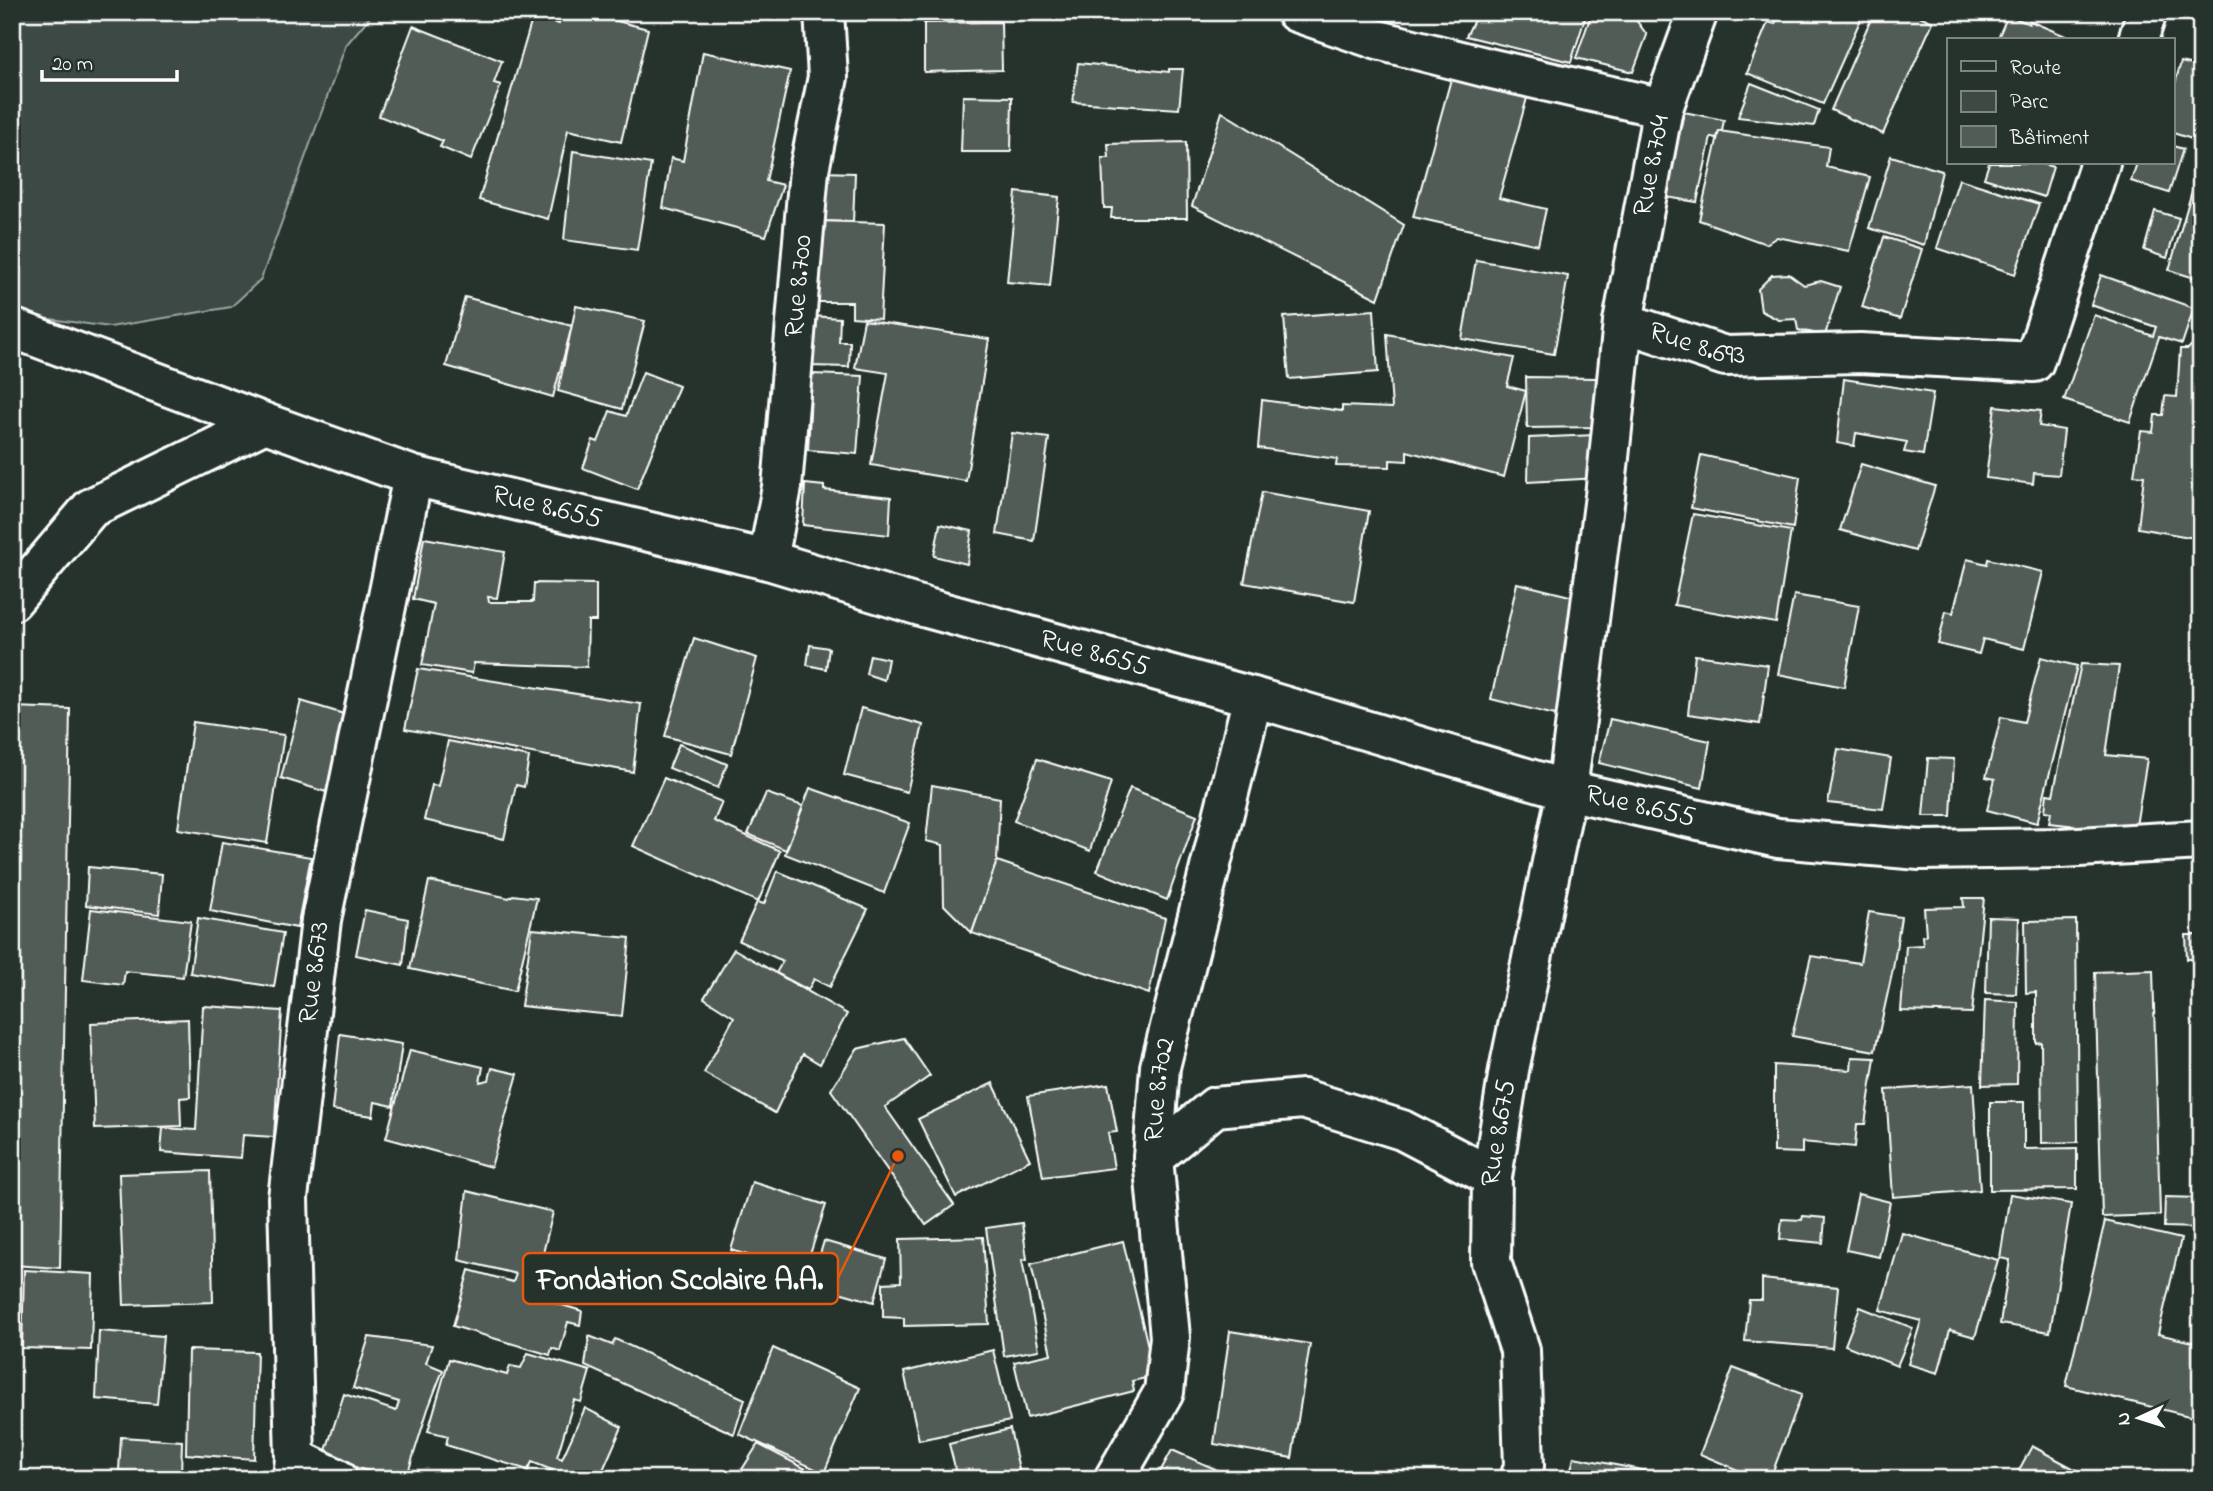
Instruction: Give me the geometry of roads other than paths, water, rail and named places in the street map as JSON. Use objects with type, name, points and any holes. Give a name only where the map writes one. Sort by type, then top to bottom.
[{"type":"street","name":"Rue 8.700","points":[[768,560],[782,487],[809,170],[828,77],[824,12]]},
{"type":"street","points":[[1296,12],[1378,40],[1663,108]]},
{"type":"street","name":"Rue 8.704","points":[[1623,322],[1663,108],[1698,12]]},
{"type":"street","points":[[2139,38],[2147,12]]},
{"type":"street","name":"Rue 8.693","points":[[1567,790],[1605,496],[1623,322],[1725,356],[1860,353],[2034,362],[2100,164]]},
{"type":"street","name":"Rue 8.655","points":[[12,328],[413,476],[768,560],[927,608],[1253,697],[1567,790],[1778,838],[1920,850],[2061,848],[2201,840]]},
{"type":"street","points":[[12,601],[91,508],[265,423]]},
{"type":"street","name":"Rue 8.673","points":[[294,1468],[288,1198],[309,1017],[321,920],[413,476]]},
{"type":"street","name":"Rue 8.702","points":[[1114,1479],[1164,1392],[1170,1337],[1153,1158],[1160,1067],[1253,697]]},
{"type":"street","name":"Rue 8.675","points":[[1520,1479],[1524,1466],[1520,1350],[1492,1262],[1492,1177],[1509,1070],[1567,790]]},
{"type":"street","points":[[1153,1158],[1216,1107],[1303,1099],[1402,1130],[1492,1177]]},
{"type":"street","points":[[294,1468],[338,1479]]},
{"type":"place","name":"Fondation Scolaire A.A.","points":[[898,1156]]}]
